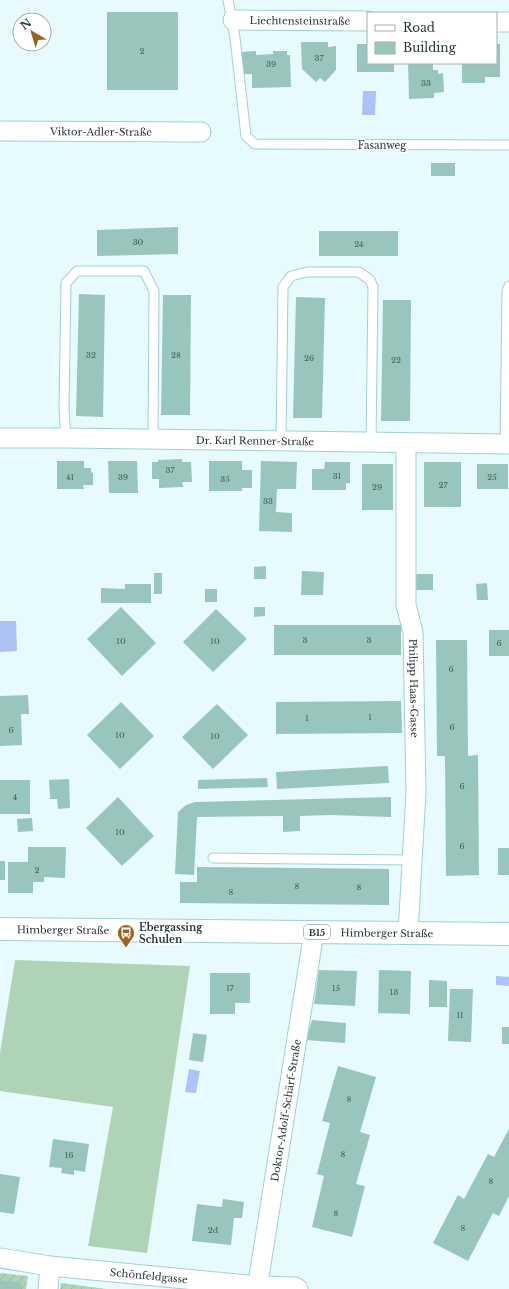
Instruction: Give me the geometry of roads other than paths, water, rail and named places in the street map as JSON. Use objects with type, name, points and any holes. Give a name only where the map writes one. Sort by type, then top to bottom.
[{"type":"main road","name":"Himberger Straße","points":[[0,929],[509,934]]},
{"type":"street","name":"Liechtensteinstraße","points":[[233,20],[367,21]]},
{"type":"street","points":[[497,22],[509,22]]},
{"type":"street","name":"Viktor-Adler-Straße","points":[[0,131],[201,132]]},
{"type":"street","name":"Dr. Karl Renner-Straße","points":[[0,438],[507,444]]},
{"type":"street","name":"Philipp Haas-Gasse","points":[[406,444],[406,604],[413,632],[416,792],[408,933]]},
{"type":"street","name":"Doktor-Adolf-Schärf-Straße","points":[[257,1287],[314,932]]},
{"type":"street","name":"Schönfeldgasse","points":[[0,1258],[50,1266],[257,1287],[295,1287],[298,1289]]},
{"type":"street","points":[[48,1289],[50,1266]]},
{"type":"lane","points":[[228,0],[233,20]]},
{"type":"lane","name":"Fasanweg","points":[[233,20],[245,131],[246,136],[255,144],[509,145]]},
{"type":"lane","points":[[66,438],[64,408],[66,283],[77,271],[144,271],[154,291],[153,439]]},
{"type":"lane","points":[[281,441],[283,287],[291,276],[307,272],[358,272],[370,280],[373,287],[371,443]]},
{"type":"lane","points":[[507,444],[507,291],[509,286]]},
{"type":"lane","points":[[213,858],[412,860]]},
{"type":"water","points":[[363,91],[376,91],[375,115],[362,115]]},
{"type":"water","points":[[0,621],[16,621],[17,651],[0,652]]},
{"type":"water","points":[[496,976],[509,977],[509,986],[496,985]]},
{"type":"water","points":[[189,1069],[200,1071],[196,1093],[185,1092]]},
{"type":"place","name":"Ebergassing Schulen","points":[[126,948]]}]
